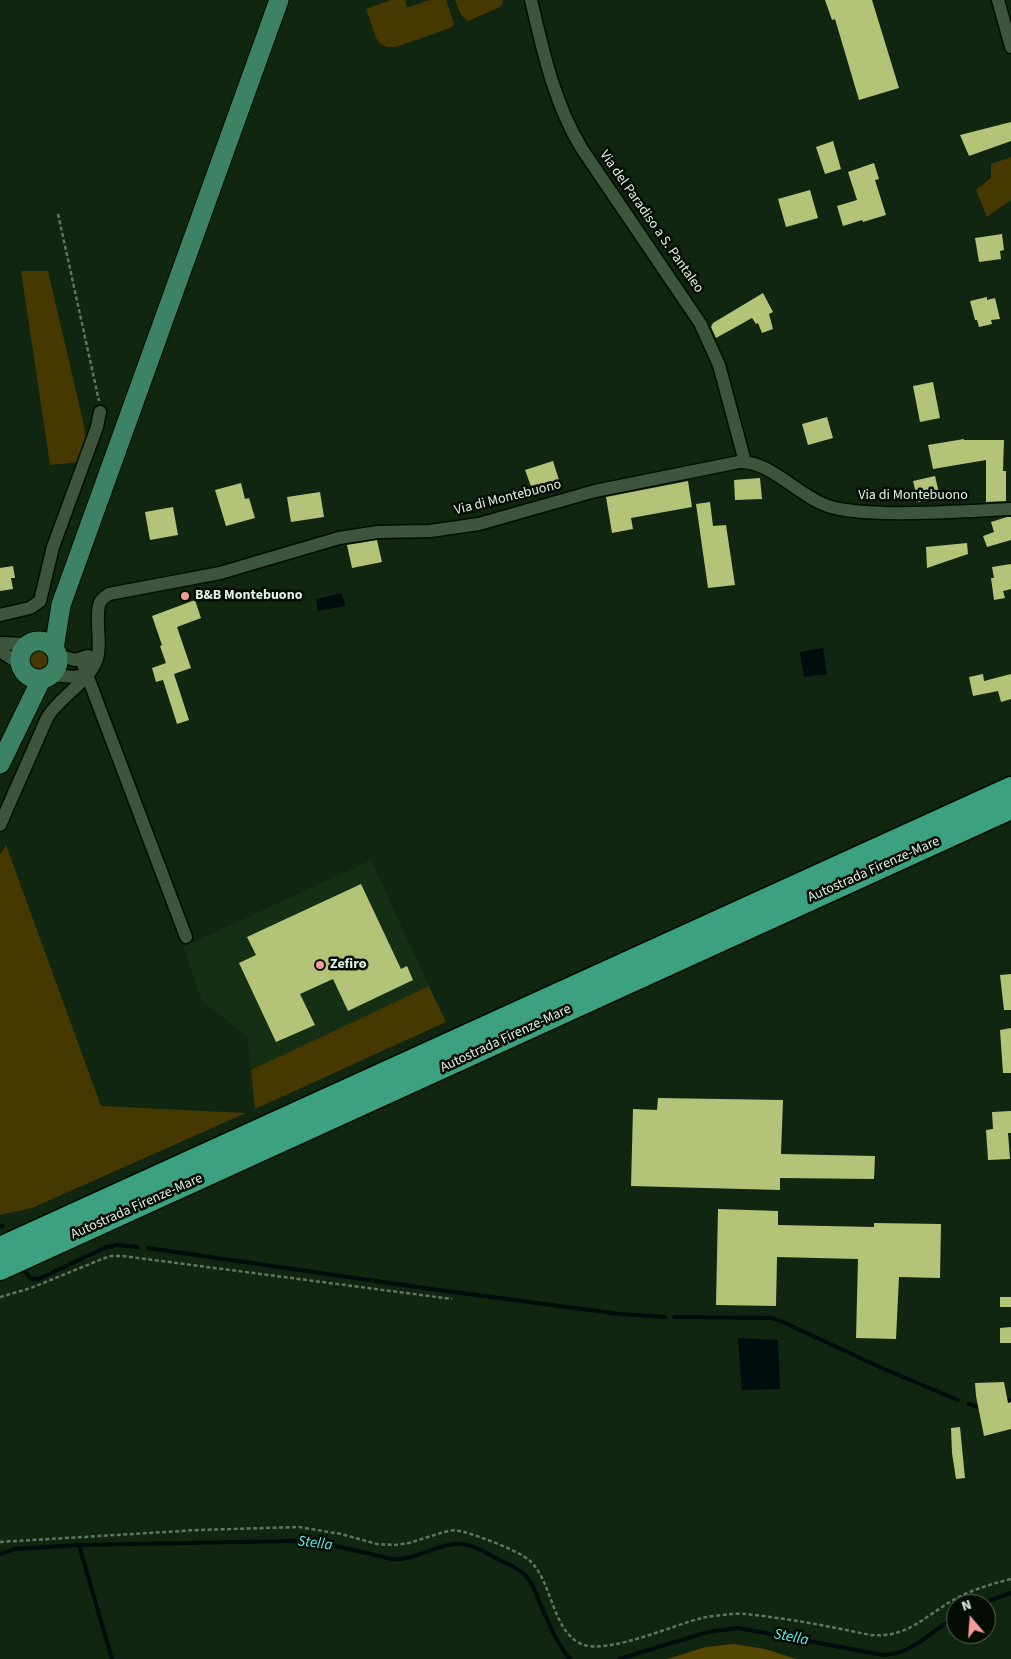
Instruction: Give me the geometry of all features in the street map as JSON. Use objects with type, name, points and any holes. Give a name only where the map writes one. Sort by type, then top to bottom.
[{"type":"highway","name":"Autostrada Firenze-Mare","points":[[0,1248],[1011,788]]},
{"type":"highway","name":"Autostrada Firenze-Mare","points":[[0,1269],[1011,808]]},
{"type":"main road","points":[[0,764],[9,742],[22,720],[40,674],[56,668],[60,605],[279,0]]},
{"type":"main road","points":[[40,674],[21,653],[60,605]]},
{"type":"main road","points":[[31,643],[46,642],[56,652]]},
{"type":"street","name":"Via del Paradiso a S. Pantaleo","points":[[531,0],[551,79],[567,123],[582,149],[695,314],[712,346],[722,373],[744,462]]},
{"type":"street","points":[[998,0],[1011,47]]},
{"type":"street","points":[[0,615],[30,608],[40,601],[52,547],[97,427],[100,412]]},
{"type":"street","name":"Via di Montebuono","points":[[87,675],[94,665],[98,648],[99,605],[104,597],[109,594],[220,573],[339,538],[378,532],[430,531],[479,524],[595,491],[744,462],[761,466],[809,497],[824,505],[838,509],[860,512],[900,513],[1011,509]]},
{"type":"street","points":[[0,643],[31,643]]},
{"type":"street","points":[[56,652],[72,660],[81,659],[98,648]]},
{"type":"street","points":[[0,651],[40,674],[65,697]]},
{"type":"street","points":[[81,659],[186,937]]},
{"type":"street","points":[[40,674],[74,677],[87,675]]},
{"type":"street","points":[[0,825],[44,722],[53,708],[87,675]]},
{"type":"path","points":[[58,214],[97,386],[100,412]]},
{"type":"path","points":[[0,1297],[31,1288],[102,1258],[123,1256],[452,1299]]},
{"type":"path","points":[[0,1542],[198,1530],[299,1527],[342,1534],[377,1544],[395,1545],[409,1543],[449,1531],[464,1532],[520,1554],[529,1560],[543,1578],[563,1627],[579,1642],[595,1646],[625,1642],[702,1618],[733,1614],[795,1620],[870,1635],[894,1635],[909,1629],[953,1600],[991,1583],[1011,1579]]},
{"type":"shaded area","points":[[391,0],[405,0],[407,7],[409,7],[430,0],[446,0],[454,24],[450,28],[396,47],[387,47],[380,44],[376,38],[366,9]]},
{"type":"shaded area","points":[[455,0],[503,0],[502,5],[498,8],[468,21],[461,15]]},
{"type":"shaded area","points":[[1011,157],[1011,200],[987,217],[976,190],[991,178],[991,164]]},
{"type":"shaded area","points":[[21,271],[48,271],[87,444],[79,462],[50,465]]},
{"type":"shaded area","points":[[342,593],[345,606],[318,611],[316,599]]},
{"type":"shaded area","points":[[38,647],[47,651],[51,660],[47,669],[38,673],[29,669],[25,660],[29,651]]},
{"type":"shaded area","points":[[823,648],[827,674],[804,677],[800,652]]},
{"type":"shaded area","points":[[6,845],[101,1106],[246,1113],[32,1208],[0,1215],[0,855]]},
{"type":"shaded area","points":[[371,860],[429,986],[251,1070],[247,1036],[202,1001],[183,947]]},
{"type":"shaded area","points":[[429,986],[446,1022],[255,1109],[251,1070]]},
{"type":"shaded area","points":[[738,1338],[778,1340],[780,1389],[742,1390]]},
{"type":"shaded area","points":[[734,1644],[765,1649],[796,1659],[667,1659],[706,1647]]},
{"type":"building","points":[[825,0],[872,0],[899,88],[859,100],[835,19],[832,20]]},
{"type":"building","points":[[1011,122],[1011,141],[969,156],[960,135]]},
{"type":"building","points":[[833,141],[841,169],[825,174],[816,147]]},
{"type":"building","points":[[874,163],[879,179],[875,180],[886,215],[843,226],[837,206],[857,200],[848,172]]},
{"type":"building","points":[[810,190],[818,218],[786,227],[778,199]]},
{"type":"building","points":[[1002,234],[1004,250],[1000,251],[1001,259],[979,262],[975,238]]},
{"type":"building","points":[[763,293],[773,312],[769,314],[773,329],[762,333],[758,323],[756,324],[752,318],[716,338],[711,327],[713,323]]},
{"type":"building","points":[[987,297],[987,300],[995,298],[1000,319],[991,320],[992,324],[979,327],[970,301]]},
{"type":"building","points":[[933,382],[940,418],[920,422],[913,386]]},
{"type":"building","points":[[827,417],[833,438],[808,445],[802,424]]},
{"type":"building","points":[[964,439],[1004,440],[1003,471],[1006,471],[1006,501],[986,502],[986,460],[933,469],[928,445]]},
{"type":"building","points":[[553,461],[559,480],[532,489],[525,470]]},
{"type":"building","points":[[935,476],[940,497],[918,502],[913,481]]},
{"type":"building","points":[[760,478],[762,499],[735,500],[734,480]]},
{"type":"building","points":[[688,481],[692,507],[631,518],[633,529],[612,533],[606,497]]},
{"type":"building","points":[[241,483],[245,499],[249,498],[255,518],[226,526],[215,490]]},
{"type":"building","points":[[320,492],[324,517],[291,522],[287,497]]},
{"type":"building","points":[[710,502],[713,526],[726,525],[735,585],[708,588],[696,504]]},
{"type":"building","points":[[173,507],[178,535],[150,540],[145,512]]},
{"type":"building","points":[[1011,517],[1011,540],[987,547],[983,536],[994,532],[991,522]]},
{"type":"building","points":[[377,540],[382,562],[352,568],[347,545]]},
{"type":"building","points":[[967,543],[968,554],[927,568],[926,547]]},
{"type":"building","points":[[1011,564],[1011,589],[1003,591],[1005,598],[994,600],[991,578],[994,578],[992,567]]},
{"type":"building","points":[[13,566],[15,578],[11,578],[13,589],[0,591],[0,568]]},
{"type":"building","points":[[195,600],[201,618],[177,627],[191,668],[174,674],[189,720],[177,724],[163,680],[156,682],[152,668],[166,663],[152,616]]},
{"type":"building","points":[[983,674],[984,681],[1011,674],[1011,699],[1001,702],[998,691],[973,696],[969,677]]},
{"type":"building","name":"Zefiro","points":[[361,884],[401,969],[407,966],[413,980],[348,1011],[333,979],[300,994],[315,1025],[276,1042],[239,963],[256,955],[247,937]]},
{"type":"building","points":[[1011,974],[1011,1010],[1004,1010],[1000,975]]},
{"type":"building","points":[[1011,1028],[1011,1073],[1003,1073],[1000,1030]]},
{"type":"building","points":[[658,1098],[783,1100],[781,1154],[875,1156],[874,1179],[780,1178],[780,1190],[631,1186],[633,1109],[657,1110]]},
{"type":"building","points":[[1011,1111],[1011,1133],[1008,1133],[1010,1159],[988,1160],[986,1130],[993,1129],[992,1112]]},
{"type":"building","points":[[718,1209],[778,1211],[778,1225],[874,1227],[874,1223],[941,1224],[940,1278],[899,1277],[896,1339],[856,1338],[858,1259],[777,1257],[776,1306],[716,1305]]},
{"type":"building","points":[[1000,1297],[1011,1297],[1011,1307],[1000,1307]]},
{"type":"building","points":[[1011,1327],[1011,1343],[1000,1343],[1000,1328]]},
{"type":"building","points":[[1004,1382],[1008,1403],[1011,1402],[1011,1429],[984,1436],[975,1383]]},
{"type":"building","points":[[960,1427],[965,1478],[956,1479],[951,1428]]},
{"type":"waterway","points":[[26,1273],[32,1279],[39,1279],[104,1248],[116,1245],[137,1247]]},
{"type":"waterway","points":[[148,1248],[431,1289],[620,1314],[665,1317]]},
{"type":"waterway","points":[[674,1317],[772,1318],[958,1400]]},
{"type":"waterway","points":[[1003,1403],[1011,1400]]},
{"type":"waterway","points":[[969,1404],[982,1408]]},
{"type":"waterway","name":"Stella","points":[[0,1554],[15,1549],[79,1545],[294,1541],[327,1544],[392,1559],[401,1559],[445,1546],[463,1544],[479,1549],[512,1566],[527,1577],[556,1639],[570,1659]]},
{"type":"waterway","points":[[79,1545],[112,1659]]},
{"type":"waterway","name":"Stella","points":[[996,1598],[1011,1593]]},
{"type":"waterway","name":"Stella","points":[[619,1659],[708,1632],[738,1628],[883,1655],[894,1654],[913,1646],[946,1623]]},
{"type":"place","name":"B&B Montebuono","points":[[185,596]]},
{"type":"place","name":"Zefiro","points":[[320,965]]}]
